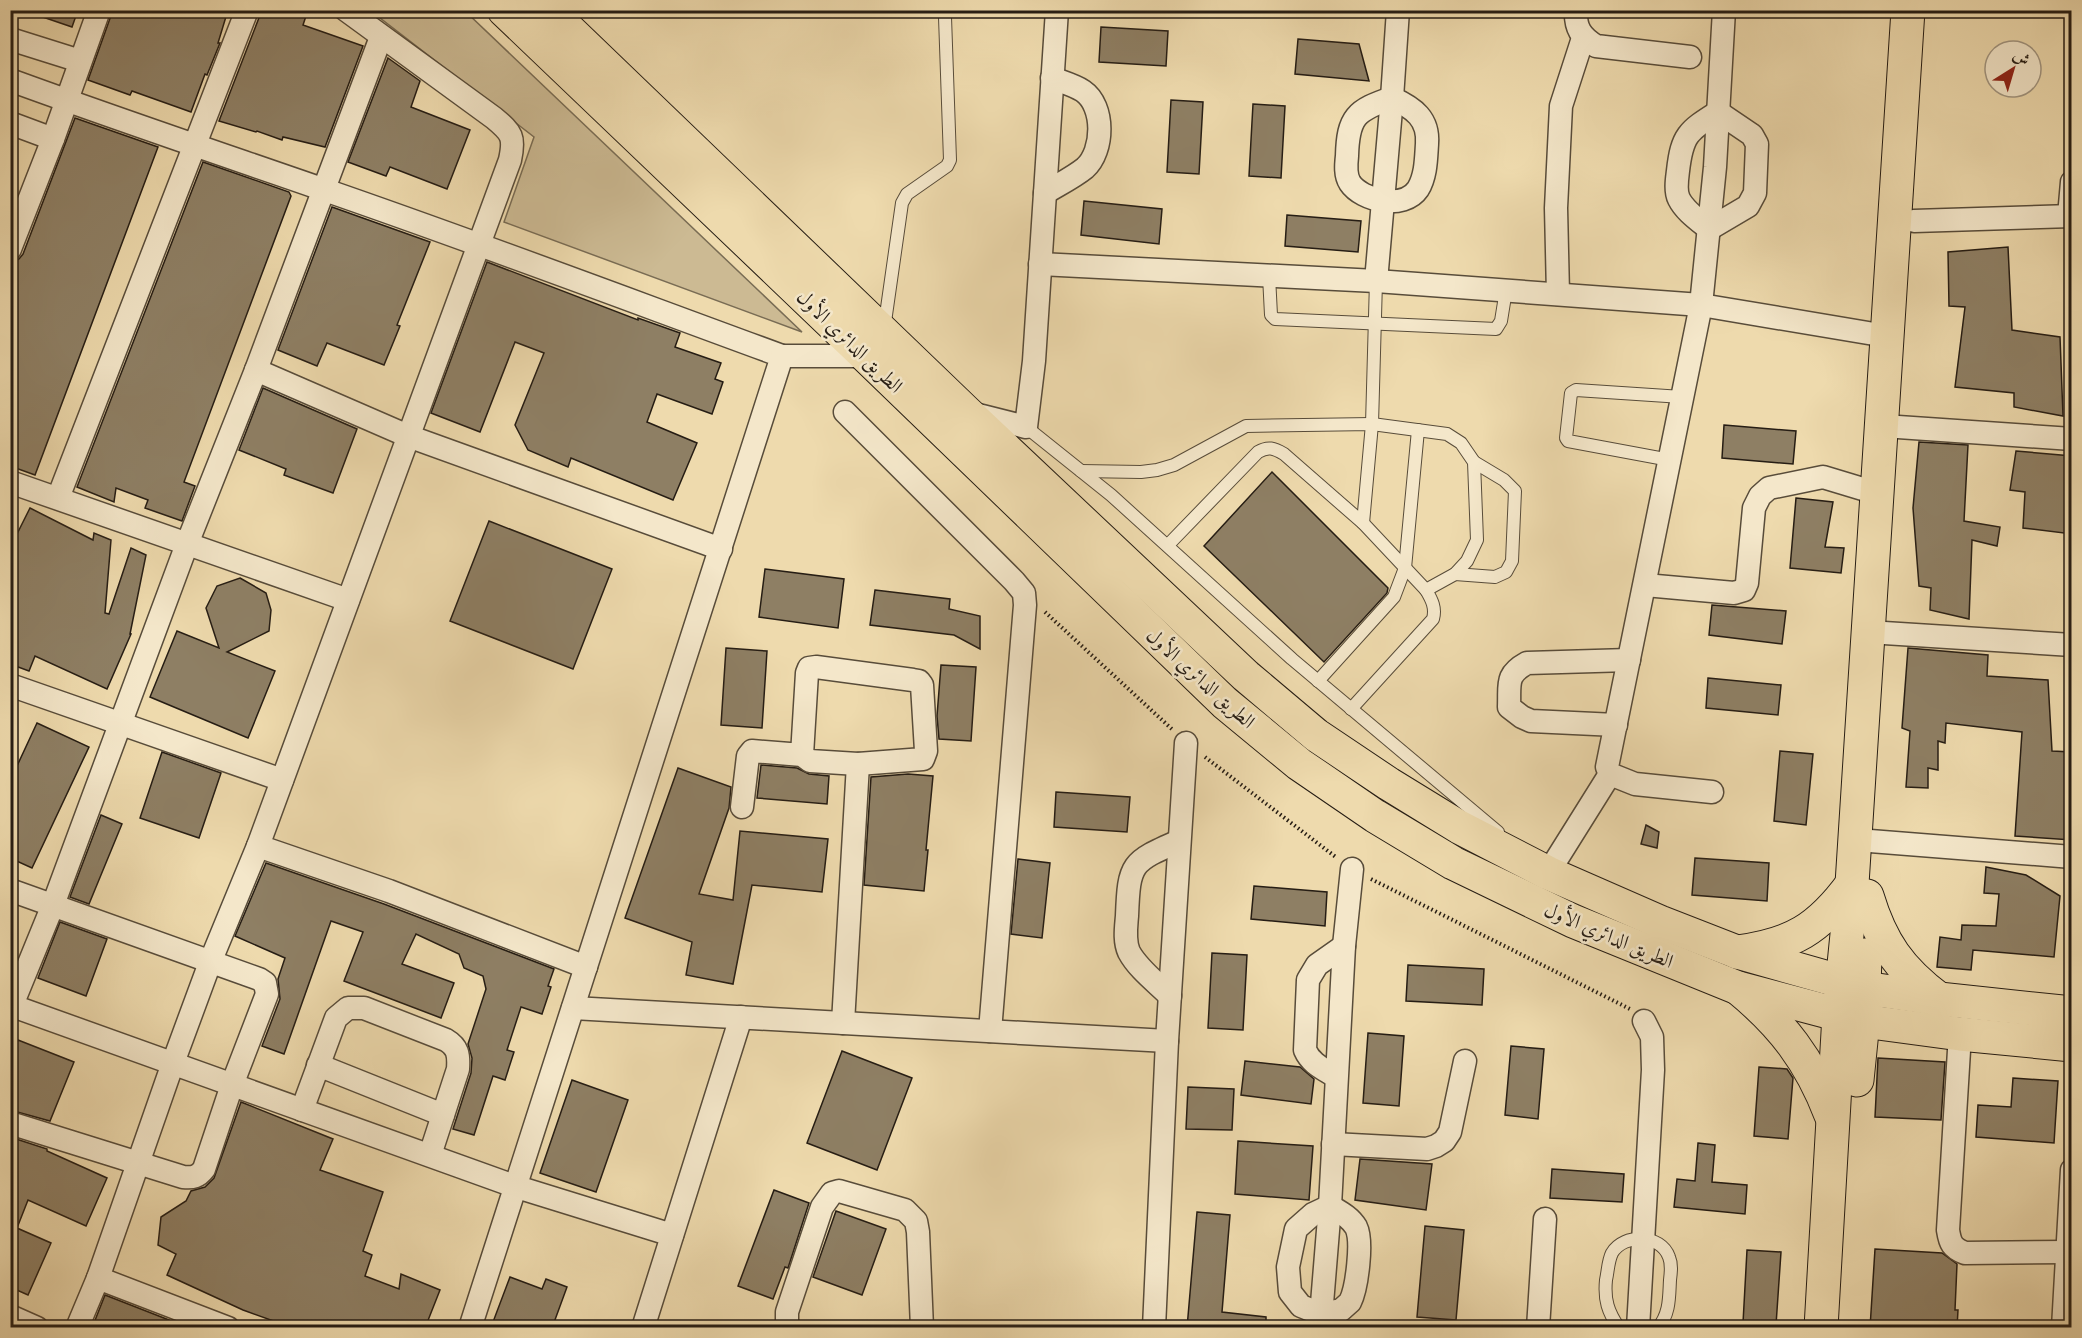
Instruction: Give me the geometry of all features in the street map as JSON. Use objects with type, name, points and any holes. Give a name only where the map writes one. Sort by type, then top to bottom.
[{"type":"main road","name":"الطريق الدائري الأول","points":[[504,10],[875,345],[966,412],[1246,676],[1316,735],[1389,784],[1459,827],[1548,873],[1660,922],[1737,952],[1853,985],[1939,999],[2072,1013]]},
{"type":"main road","points":[[1908,10],[1907,157],[1914,221],[1892,486],[1870,841],[1860,890],[1885,944],[1900,965],[1918,984],[1939,999]]},
{"type":"main road","points":[[1840,1328],[1853,1120],[1851,1018],[1860,890],[1876,493],[1886,336],[1925,10]]},
{"type":"main road","name":"الطريق الدائري الأول","points":[[551,12],[1160,641],[1225,703],[1299,764],[1375,816],[1453,863],[1573,921],[1738,987],[1851,1018],[1960,1034],[2072,1045]]},
{"type":"main road","points":[[1737,952],[1765,948],[1791,939],[1815,925],[1860,890]]},
{"type":"main road","points":[[1738,987],[1786,1033],[1806,1060],[1822,1090],[1833,1121]]},
{"type":"main road","points":[[1821,1328],[1833,1121],[1851,1018]]},
{"type":"street","points":[[10,249],[99,10]]},
{"type":"street","points":[[58,498],[196,147],[247,10]]},
{"type":"street","points":[[77,1328],[98,1278],[211,960],[258,846],[514,145],[506,128],[494,118],[346,10]]},
{"type":"street","points":[[966,412],[1026,427],[1033,369],[1057,10]]},
{"type":"street","points":[[1376,281],[1398,10]]},
{"type":"street","points":[[1575,10],[1575,23],[1583,38],[1596,46],[1690,57]]},
{"type":"street","points":[[1712,792],[1635,784],[1618,779],[1610,774],[1607,767],[1701,305],[1709,228],[1724,10]]},
{"type":"street","points":[[381,37],[256,370],[187,544],[53,905],[11,1007],[517,1186],[672,1235]]},
{"type":"street","points":[[1558,294],[1556,208],[1561,106],[1583,38]]},
{"type":"street","points":[[10,39],[80,61]]},
{"type":"street","points":[[1045,193],[1085,168],[1099,146],[1099,117],[1089,98],[1084,92],[1053,78]]},
{"type":"street","points":[[10,80],[196,147],[323,189],[782,356],[875,345]]},
{"type":"street","points":[[1392,98],[1407,105],[1423,119],[1428,138],[1425,168],[1418,189],[1403,199],[1382,202],[1369,197],[1350,184],[1346,172],[1347,136],[1350,127],[1363,111],[1374,104],[1392,98]]},
{"type":"street","points":[[1709,228],[1684,207],[1677,196],[1677,184],[1680,150],[1686,136],[1718,112]]},
{"type":"street","points":[[1709,228],[1748,206],[1755,193],[1757,144],[1752,135],[1718,112]]},
{"type":"street","points":[[10,123],[53,138]]},
{"type":"street","points":[[1914,221],[2070,216],[2072,182]]},
{"type":"street","points":[[1040,264],[1376,281],[1701,305],[1886,336]]},
{"type":"street","points":[[470,1328],[782,356]]},
{"type":"street","points":[[256,370],[408,436],[721,549]]},
{"type":"street","points":[[845,412],[1024,592],[1025,606],[990,1030]]},
{"type":"street","points":[[1898,427],[2072,439]]},
{"type":"street","points":[[1645,585],[1734,593],[1744,590],[1747,583],[1754,508],[1760,496],[1769,488],[1823,477],[1876,493]]},
{"type":"street","points":[[10,482],[348,600]]},
{"type":"street","points":[[1884,633],[2072,645]]},
{"type":"street","points":[[1616,725],[1531,721],[1522,717],[1509,707],[1511,676],[1515,669],[1527,663],[1629,660]]},
{"type":"street","points":[[742,807],[749,752],[752,751],[802,755],[810,761],[858,764],[921,760],[925,757],[926,751],[922,689],[919,681],[816,667],[809,668],[802,755]]},
{"type":"street","points":[[10,685],[282,780]]},
{"type":"street","points":[[1154,1328],[1167,1041],[1186,743]]},
{"type":"street","points":[[843,1023],[858,764]]},
{"type":"street","points":[[1548,873],[1610,774]]},
{"type":"street","points":[[1170,996],[1138,964],[1130,954],[1126,943],[1129,881],[1134,868],[1146,856],[1179,841]]},
{"type":"street","points":[[1870,841],[2072,857]]},
{"type":"street","points":[[258,846],[389,891],[586,967]]},
{"type":"street","points":[[1320,1321],[1330,1206],[1344,946],[1352,869]]},
{"type":"street","points":[[10,890],[259,978],[265,982],[267,989],[204,1169],[199,1175],[193,1178],[183,1177],[10,1123]]},
{"type":"street","points":[[1336,1077],[1315,1064],[1305,1050],[1308,980],[1317,965],[1344,946]]},
{"type":"street","points":[[302,1110],[336,1018],[348,1008],[364,1008],[446,1040],[457,1048],[458,1069],[430,1155]]},
{"type":"street","points":[[573,1008],[1167,1041]]},
{"type":"street","points":[[643,1328],[741,1017]]},
{"type":"street","points":[[1638,1328],[1653,1070],[1652,1037],[1644,1021]]},
{"type":"street","points":[[1960,1034],[1948,1230],[1950,1242],[1956,1250],[1965,1253],[2067,1252]]},
{"type":"street","points":[[1333,1144],[1427,1149],[1444,1141],[1450,1132],[1465,1061]]},
{"type":"street","points":[[318,1065],[443,1115]]},
{"type":"street","points":[[2066,1322],[2072,1170]]},
{"type":"street","points":[[790,1328],[787,1323],[787,1312],[822,1207],[832,1194],[839,1191],[905,1210],[912,1215],[918,1232],[922,1328]]},
{"type":"street","points":[[1320,1321],[1341,1310],[1350,1302],[1358,1262],[1358,1233],[1355,1226],[1344,1214],[1330,1206]]},
{"type":"street","points":[[1320,1321],[1301,1306],[1290,1292],[1288,1267],[1296,1229],[1313,1214],[1330,1206]]},
{"type":"street","points":[[1538,1328],[1545,1220]]},
{"type":"street","points":[[98,1278],[228,1328]]},
{"type":"street","points":[[10,1316],[37,1328]]},
{"type":"lane","points":[[875,345],[902,203],[908,194],[947,165],[950,160],[945,17]]},
{"type":"lane","points":[[1269,276],[1271,315],[1275,320],[1496,329],[1502,321],[1506,290]]},
{"type":"lane","points":[[1363,523],[1372,424],[1376,281]]},
{"type":"lane","points":[[1670,460],[1568,441],[1566,438],[1571,393],[1576,390],[1682,397]]},
{"type":"lane","points":[[1081,471],[1142,472],[1157,470],[1174,465],[1246,426],[1372,424],[1447,434],[1461,443],[1474,462],[1504,480],[1515,491],[1512,561],[1506,572],[1495,577],[1455,574]]},
{"type":"lane","points":[[1261,426],[1265,447]]},
{"type":"lane","points":[[1026,427],[1168,545],[1318,681],[1548,873]]},
{"type":"lane","points":[[1318,681],[1394,597],[1405,568],[1418,430]]},
{"type":"lane","points":[[1168,545],[1265,447],[1274,448],[1284,454],[1363,523],[1426,590],[1435,612],[1433,620],[1351,709]]},
{"type":"lane","points":[[1426,590],[1455,574],[1467,561],[1477,540],[1474,462]]},
{"type":"lane","points":[[1619,1328],[1608,1311],[1606,1300],[1610,1259],[1616,1248],[1627,1241],[1643,1238],[1659,1245],[1669,1255],[1671,1266],[1668,1310],[1658,1328]]},
{"type":"path","points":[[1024,592],[1186,743],[1352,869],[1626,1006],[1644,1021]]},
{"type":"shaded area","points":[[371,11],[465,11],[802,332],[504,222],[534,137]]},
{"type":"building","points":[[32,10],[78,10],[72,27],[31,13]]},
{"type":"building","points":[[113,10],[228,10],[218,43],[220,43],[207,75],[205,74],[191,112],[132,91],[130,95],[88,80]]},
{"type":"building","points":[[262,10],[308,10],[303,25],[363,46],[325,147],[283,137],[282,140],[219,121]]},
{"type":"building","points":[[1101,27],[1168,31],[1166,66],[1099,62]]},
{"type":"building","points":[[1298,39],[1359,44],[1369,81],[1295,74]]},
{"type":"building","points":[[388,58],[420,81],[411,107],[470,130],[447,189],[390,167],[386,176],[348,162]]},
{"type":"building","points":[[1171,100],[1203,102],[1199,174],[1167,172]]},
{"type":"building","points":[[1253,104],[1285,106],[1281,178],[1249,176]]},
{"type":"building","points":[[75,118],[158,147],[35,475],[10,466],[10,270],[14,262],[23,254]]},
{"type":"building","points":[[203,162],[289,192],[291,196],[184,482],[195,486],[182,521],[145,508],[148,500],[116,488],[114,502],[77,487]]},
{"type":"building","points":[[1084,201],[1162,209],[1159,244],[1081,235]]},
{"type":"building","points":[[332,207],[430,242],[397,325],[400,326],[384,365],[327,343],[317,366],[278,350]]},
{"type":"building","points":[[1287,215],[1361,221],[1358,252],[1285,246]]},
{"type":"building","points":[[2008,247],[2012,330],[2060,337],[2063,416],[2014,407],[2014,393],[1955,387],[1965,307],[1949,306],[1948,252]]},
{"type":"building","points":[[487,262],[638,320],[638,318],[680,333],[675,347],[721,363],[715,379],[723,382],[712,414],[657,394],[647,422],[697,443],[673,500],[571,458],[568,467],[528,450],[515,425],[544,353],[515,342],[480,432],[431,413]]},
{"type":"building","points":[[263,388],[357,429],[333,493],[284,475],[286,469],[239,450]]},
{"type":"building","points":[[1724,425],[1796,431],[1793,464],[1722,458]]},
{"type":"building","points":[[1919,442],[1968,445],[1964,521],[2000,527],[1997,546],[1972,540],[1969,619],[1930,610],[1931,588],[1919,586],[1913,508]]},
{"type":"building","points":[[2016,451],[2072,456],[2072,534],[2023,528],[2025,492],[2010,490]]},
{"type":"building","points":[[1272,472],[1388,588],[1387,593],[1324,662],[1204,546]]},
{"type":"building","points":[[1796,498],[1833,502],[1825,547],[1844,548],[1841,573],[1790,568]]},
{"type":"building","points":[[30,508],[93,540],[94,533],[111,540],[105,613],[109,614],[131,548],[146,555],[131,634],[107,689],[35,656],[29,671],[10,664],[10,548]]},
{"type":"building","points":[[489,521],[612,569],[573,669],[450,621]]},
{"type":"building","points":[[765,569],[844,579],[838,628],[759,617]]},
{"type":"building","points":[[240,578],[266,593],[271,610],[269,631],[227,652],[275,671],[248,738],[150,697],[177,631],[219,648],[206,608],[217,586]]},
{"type":"building","points":[[875,590],[950,599],[949,609],[980,616],[980,649],[954,635],[870,625]]},
{"type":"building","points":[[1712,605],[1786,611],[1782,644],[1709,635]]},
{"type":"building","points":[[726,648],[767,651],[762,728],[721,725]]},
{"type":"building","points":[[1908,648],[1988,655],[1987,676],[2048,680],[2052,751],[2072,752],[2072,840],[2015,836],[2022,732],[1946,723],[1945,743],[1938,741],[1938,770],[1928,768],[1928,788],[1906,787],[1910,731],[1902,728]]},
{"type":"building","points":[[941,665],[976,667],[971,741],[939,739],[937,716]]},
{"type":"building","points":[[1708,678],[1781,685],[1778,715],[1706,708]]},
{"type":"building","points":[[37,723],[89,747],[32,868],[10,858],[10,781]]},
{"type":"building","points":[[1780,751],[1813,754],[1806,825],[1774,821]]},
{"type":"building","points":[[162,752],[221,773],[199,838],[140,818]]},
{"type":"building","points":[[761,765],[797,768],[809,774],[829,776],[827,804],[757,798]]},
{"type":"building","points":[[678,768],[731,787],[729,808],[699,894],[733,900],[740,831],[828,839],[822,892],[752,885],[733,984],[686,975],[692,942],[625,918]]},
{"type":"building","points":[[908,774],[933,776],[924,891],[864,885],[871,777]]},
{"type":"building","points":[[1056,792],[1130,797],[1127,832],[1054,827]]},
{"type":"building","points":[[101,815],[122,824],[89,904],[70,897]]},
{"type":"building","points":[[1646,825],[1659,832],[1657,848],[1641,844]]},
{"type":"building","points":[[1695,858],[1769,863],[1767,901],[1692,895]]},
{"type":"building","points":[[1018,859],[1050,863],[1042,938],[1011,934]]},
{"type":"building","points":[[266,863],[384,904],[554,969],[542,1014],[521,1007],[507,1050],[514,1052],[505,1080],[493,1076],[474,1135],[453,1129],[471,1073],[472,1058],[468,1044],[486,989],[483,976],[464,968],[459,954],[416,934],[402,964],[454,983],[441,1018],[344,981],[363,932],[331,921],[284,1054],[262,1046],[280,999],[278,979],[285,958],[235,936]]},
{"type":"building","points":[[1986,867],[2026,875],[2060,896],[2054,957],[1973,950],[1971,970],[1937,967],[1940,937],[1961,940],[1962,925],[1996,926],[1999,894],[1984,893]]},
{"type":"building","points":[[1254,886],[1327,892],[1325,926],[1251,919]]},
{"type":"building","points":[[60,922],[107,939],[86,996],[38,978]]},
{"type":"building","points":[[1212,953],[1247,955],[1243,1030],[1208,1028]]},
{"type":"building","points":[[1408,965],[1484,969],[1482,1005],[1406,1001]]},
{"type":"building","points":[[1368,1033],[1404,1036],[1399,1106],[1363,1103]]},
{"type":"building","points":[[18,1040],[74,1062],[50,1121],[10,1110],[10,1059]]},
{"type":"building","points":[[1511,1046],[1544,1049],[1538,1119],[1505,1115]]},
{"type":"building","points":[[842,1051],[912,1078],[877,1170],[807,1143]]},
{"type":"building","points":[[1878,1058],[1945,1062],[1941,1120],[1875,1117]]},
{"type":"building","points":[[1245,1061],[1300,1067],[1314,1079],[1311,1104],[1241,1095]]},
{"type":"building","points":[[1759,1067],[1787,1069],[1793,1078],[1788,1139],[1754,1136]]},
{"type":"building","points":[[2013,1078],[2058,1081],[2054,1143],[1976,1137],[1978,1105],[2011,1107]]},
{"type":"building","points":[[572,1080],[628,1100],[596,1192],[540,1173]]},
{"type":"building","points":[[1188,1087],[1234,1089],[1232,1130],[1186,1129]]},
{"type":"building","points":[[241,1102],[333,1139],[320,1170],[383,1192],[363,1251],[372,1255],[365,1276],[399,1289],[401,1274],[440,1290],[425,1328],[293,1328],[243,1310],[167,1275],[176,1254],[158,1245],[161,1217],[186,1201],[191,1191],[205,1187],[214,1178]]},
{"type":"building","points":[[10,1137],[47,1149],[47,1151],[107,1178],[86,1226],[28,1200],[17,1228],[51,1243],[28,1295],[10,1287]]},
{"type":"building","points":[[1238,1141],[1313,1146],[1309,1200],[1235,1194]]},
{"type":"building","points":[[1698,1143],[1715,1145],[1712,1182],[1747,1185],[1745,1214],[1674,1207],[1677,1179],[1695,1181]]},
{"type":"building","points":[[1360,1159],[1432,1164],[1426,1210],[1355,1200]]},
{"type":"building","points":[[1552,1169],[1624,1174],[1622,1202],[1550,1198]]},
{"type":"building","points":[[774,1190],[809,1203],[788,1268],[785,1267],[773,1299],[738,1286]]},
{"type":"building","points":[[836,1211],[886,1229],[862,1295],[813,1277]]},
{"type":"building","points":[[1197,1212],[1230,1215],[1222,1312],[1266,1317],[1266,1328],[1187,1328]]},
{"type":"building","points":[[1425,1226],[1464,1230],[1456,1320],[1417,1317]]},
{"type":"building","points":[[1875,1249],[1942,1253],[1957,1264],[1955,1310],[1958,1310],[1957,1328],[1870,1328]]},
{"type":"building","points":[[1747,1250],[1781,1252],[1776,1325],[1743,1323]]},
{"type":"building","points":[[510,1277],[542,1289],[546,1279],[567,1287],[552,1328],[508,1328],[493,1322]]},
{"type":"building","points":[[105,1295],[169,1320],[166,1328],[92,1328]]}]
